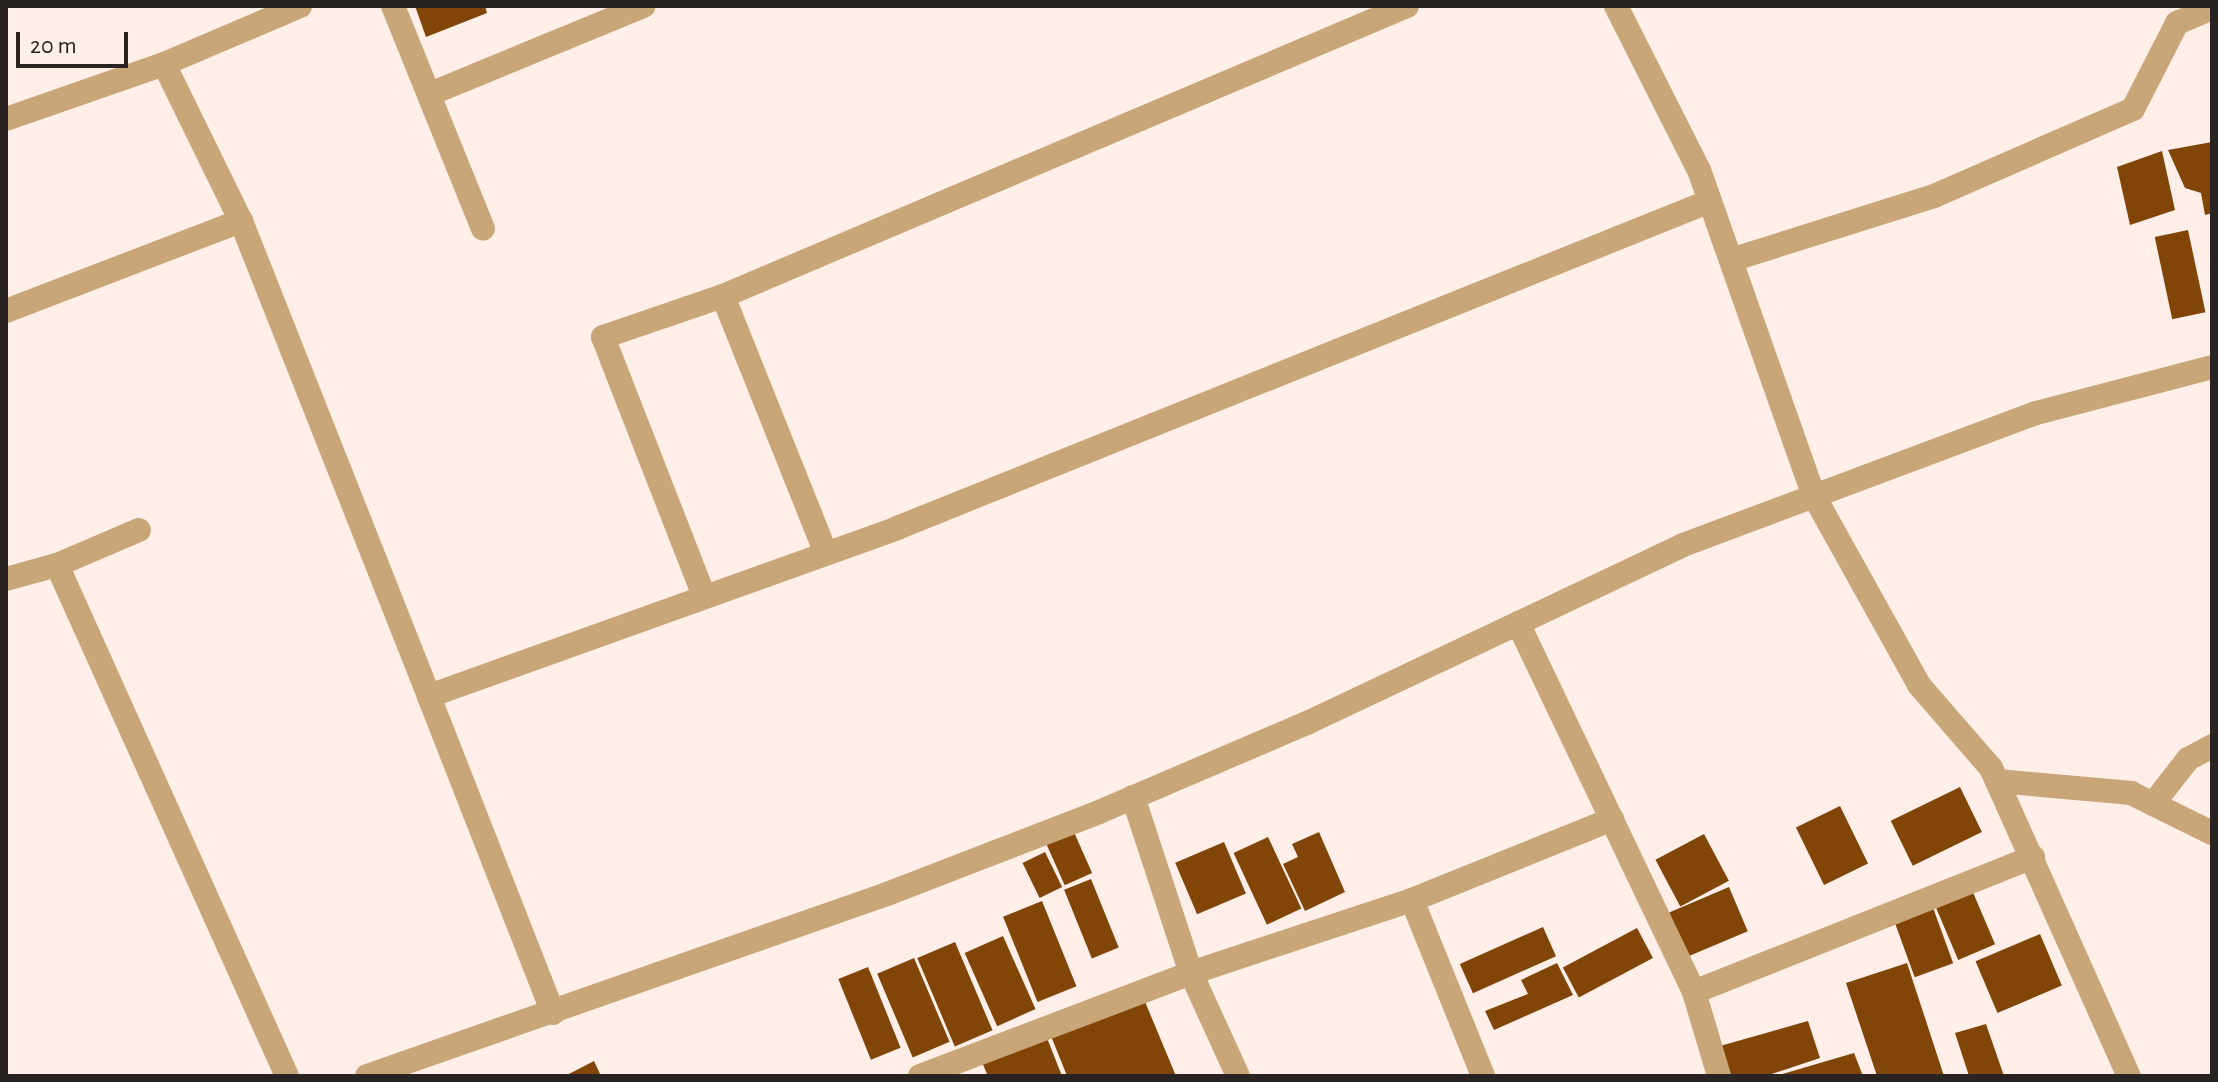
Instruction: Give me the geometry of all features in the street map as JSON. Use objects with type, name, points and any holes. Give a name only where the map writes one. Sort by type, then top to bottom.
[{"type":"street","points":[[6,119],[164,64],[300,6]]},
{"type":"street","points":[[393,6],[483,229]]},
{"type":"street","points":[[704,596],[603,337],[723,296],[1407,6]]},
{"type":"street","points":[[1616,6],[1710,201],[1814,496],[1919,685],[1997,781],[2129,1076]]},
{"type":"street","points":[[430,94],[634,8]]},
{"type":"street","points":[[1731,260],[1934,196],[2133,109],[2177,23],[2206,8]]},
{"type":"street","points":[[164,64],[241,221],[553,1013]]},
{"type":"street","points":[[429,696],[826,553],[1710,201]]},
{"type":"street","points":[[6,311],[241,221]]},
{"type":"street","points":[[723,296],[826,553]]},
{"type":"street","points":[[367,1076],[553,1013],[1133,797],[1683,545],[2033,414],[2212,367]]},
{"type":"street","points":[[6,579],[57,565],[139,530]]},
{"type":"street","points":[[57,565],[287,1076]]},
{"type":"street","points":[[1518,623],[1694,992],[1719,1076]]},
{"type":"street","points":[[2153,804],[2188,759],[2212,746]]},
{"type":"street","points":[[1997,781],[2131,793],[2212,833]]},
{"type":"street","points":[[1133,797],[1191,973],[1238,1076]]},
{"type":"street","points":[[920,1076],[1191,973],[1412,900],[1612,819]]},
{"type":"street","points":[[1694,992],[2033,857]]},
{"type":"street","points":[[1412,900],[1483,1076]]},
{"type":"building","points":[[415,6],[485,6],[487,13],[426,37]]},
{"type":"building","points":[[2212,142],[2212,213],[2205,215],[2201,193],[2185,188],[2168,150]]},
{"type":"building","points":[[2162,151],[2175,210],[2130,225],[2117,167]]},
{"type":"building","points":[[2188,230],[2205,312],[2172,319],[2155,237]]},
{"type":"building","points":[[1960,787],[1982,832],[1913,866],[1891,821]]},
{"type":"building","points":[[1840,806],[1868,864],[1824,885],[1796,827]]},
{"type":"building","points":[[1073,830],[1092,873],[1065,885],[1046,842]]},
{"type":"building","points":[[1319,832],[1345,892],[1305,911],[1283,864],[1298,857],[1292,844]]},
{"type":"building","points":[[1704,834],[1729,881],[1680,907],[1655,860]]},
{"type":"building","points":[[1268,837],[1301,909],[1267,925],[1234,853]]},
{"type":"building","points":[[1224,842],[1246,894],[1197,914],[1175,863]]},
{"type":"building","points":[[1045,852],[1062,887],[1040,898],[1023,863]]},
{"type":"building","points":[[1091,879],[1119,948],[1092,958],[1064,890]]},
{"type":"building","points":[[1729,887],[1748,931],[1688,957],[1669,912]]},
{"type":"building","points":[[1972,890],[1995,944],[1958,960],[1935,906]]},
{"type":"building","points":[[1042,901],[1076,986],[1038,1002],[1003,917]]},
{"type":"building","points":[[1932,905],[1953,963],[1915,977],[1893,919]]},
{"type":"building","points":[[1543,927],[1556,956],[1473,993],[1460,964]]},
{"type":"building","points":[[1637,928],[1653,958],[1579,997],[1563,967]]},
{"type":"building","points":[[2040,934],[2062,986],[1997,1013],[1976,961]]},
{"type":"building","points":[[1003,936],[1036,1009],[997,1026],[965,953]]},
{"type":"building","points":[[955,942],[993,1030],[955,1046],[917,958]]},
{"type":"building","points":[[914,958],[950,1042],[913,1057],[877,974]]},
{"type":"building","points":[[1557,963],[1573,995],[1494,1030],[1485,1011],[1528,994],[1521,980]]},
{"type":"building","points":[[1907,963],[1944,1076],[1877,1076],[1846,983]]},
{"type":"building","points":[[868,967],[901,1048],[871,1060],[838,979]]},
{"type":"building","points":[[1143,997],[1176,1076],[1067,1076],[1049,1031]]},
{"type":"building","points":[[1808,1021],[1820,1058],[1766,1076],[1730,1076],[1720,1046]]},
{"type":"building","points":[[1986,1024],[2004,1076],[1969,1076],[1955,1033]]},
{"type":"building","points":[[1045,1033],[1062,1076],[988,1076],[980,1058]]},
{"type":"building","points":[[1854,1053],[1863,1076],[1779,1076],[1779,1075]]},
{"type":"building","points":[[594,1061],[601,1076],[565,1076]]}]
